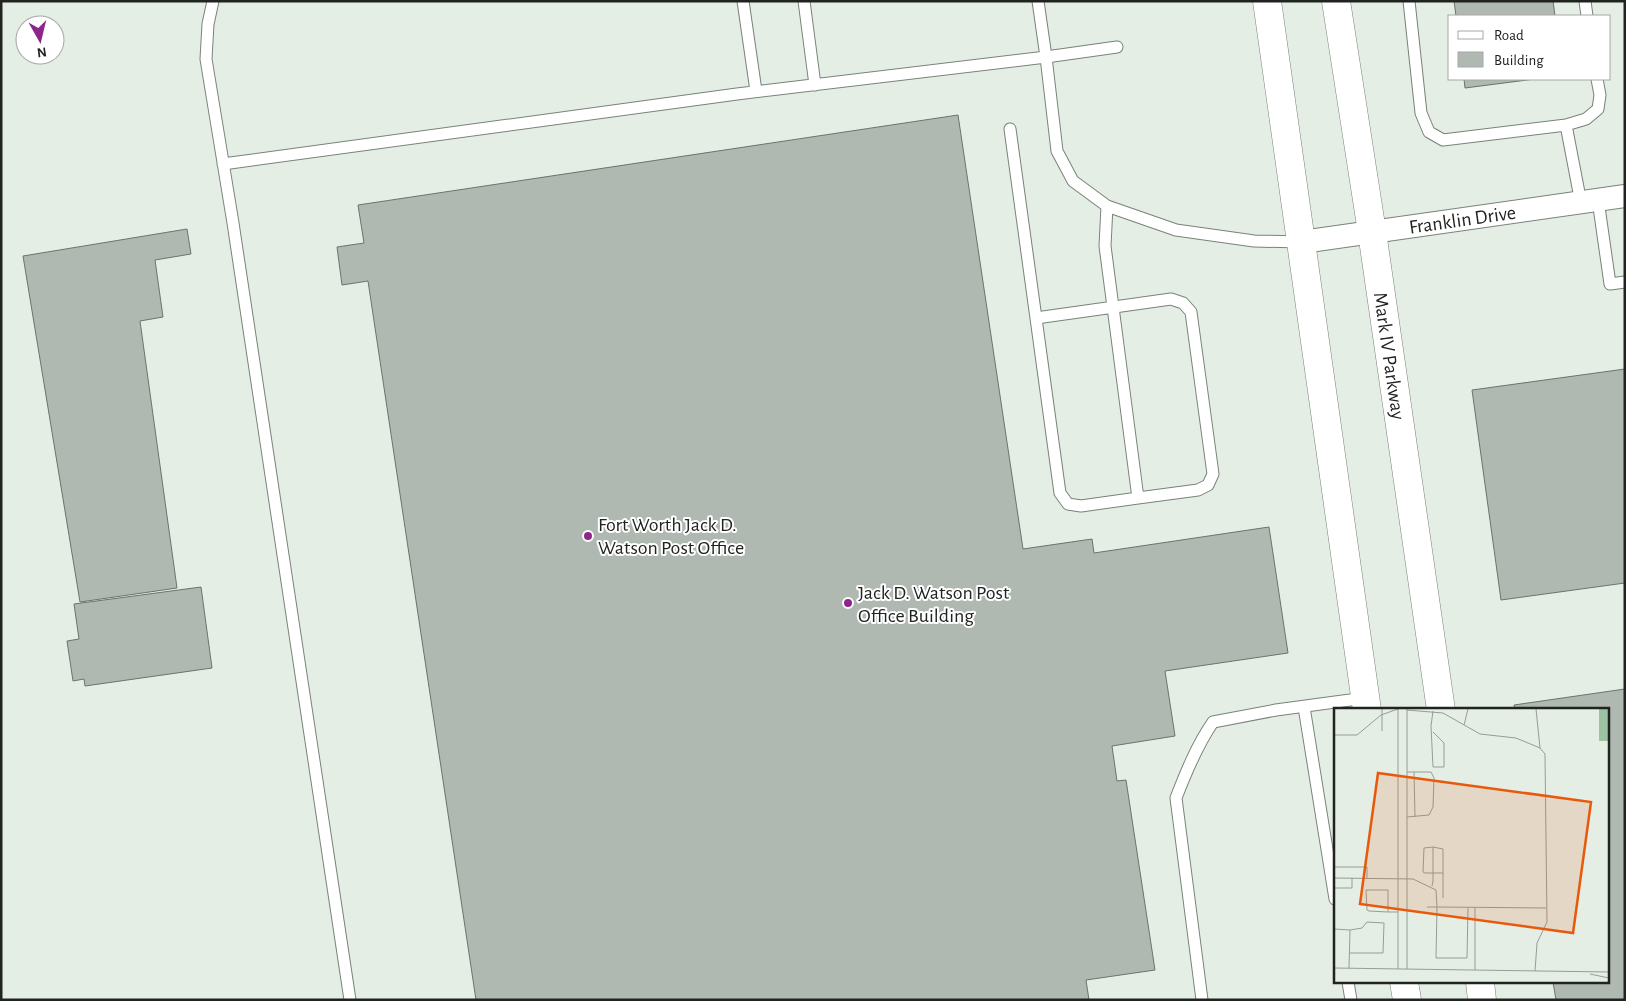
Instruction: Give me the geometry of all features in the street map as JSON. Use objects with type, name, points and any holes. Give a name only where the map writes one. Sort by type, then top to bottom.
[{"type":"main road","points":[[1267,1],[1366,704]]},
{"type":"main road","name":"Mark IV Parkway","points":[[1336,1],[1372,232],[1441,708]]},
{"type":"main road","points":[[1404,984],[1407,1000]]},
{"type":"main road","points":[[1480,984],[1482,1000]]},
{"type":"street","name":"Franklin Drive","points":[[1302,242],[1625,196]]},
{"type":"lane","points":[[213,1],[208,24],[206,59],[224,164],[350,1000]]},
{"type":"lane","points":[[743,1],[756,91]]},
{"type":"lane","points":[[804,1],[815,84]]},
{"type":"lane","points":[[1038,1],[1057,151],[1073,181],[1107,206],[1176,230],[1254,241],[1302,242]]},
{"type":"lane","points":[[1409,1],[1421,113],[1429,132],[1443,140],[1566,125],[1586,119],[1598,109],[1600,94],[1597,80]]},
{"type":"lane","points":[[1585,1],[1587,15]]},
{"type":"lane","points":[[224,164],[756,91],[1117,47]]},
{"type":"lane","points":[[1566,125],[1589,201],[1610,284],[1625,282]]},
{"type":"lane","points":[[1010,129],[1060,493],[1068,504],[1082,506],[1198,490],[1208,485],[1212,474],[1191,312],[1183,303],[1171,299],[1036,318]]},
{"type":"lane","points":[[1107,206],[1105,246],[1138,498]]},
{"type":"lane","points":[[1202,1000],[1176,798],[1203,737],[1213,722],[1304,706],[1366,704]]},
{"type":"lane","points":[[1304,706],[1334,893]]},
{"type":"lane","points":[[1348,984],[1351,1000]]},
{"type":"building","points":[[1454,1],[1553,1],[1555,15],[1456,15]]},
{"type":"building","points":[[1464,80],[1527,80],[1465,88]]},
{"type":"building","name":"Jack D. Watson Post Office Building","points":[[958,115],[1023,549],[1092,539],[1094,553],[1269,527],[1288,653],[1165,671],[1175,736],[1112,746],[1117,781],[1126,780],[1155,970],[1086,980],[1089,1000],[476,1000],[368,281],[342,285],[337,247],[364,243],[358,205]]},
{"type":"building","points":[[187,229],[191,254],[155,260],[163,317],[140,321],[177,588],[80,602],[23,256]]},
{"type":"building","points":[[1625,369],[1625,583],[1501,600],[1472,390]]},
{"type":"building","points":[[201,587],[212,668],[85,686],[84,679],[73,681],[67,641],[79,639],[74,604]]},
{"type":"building","points":[[1625,689],[1625,1000],[1556,1000],[1553,984],[1608,984],[1608,708],[1515,708],[1514,705]]},
{"type":"place","name":"Fort Worth Jack D. Watson Post Office","points":[[588,536]]},
{"type":"place","name":"Jack D. Watson Post Office Building","points":[[848,603]]}]
